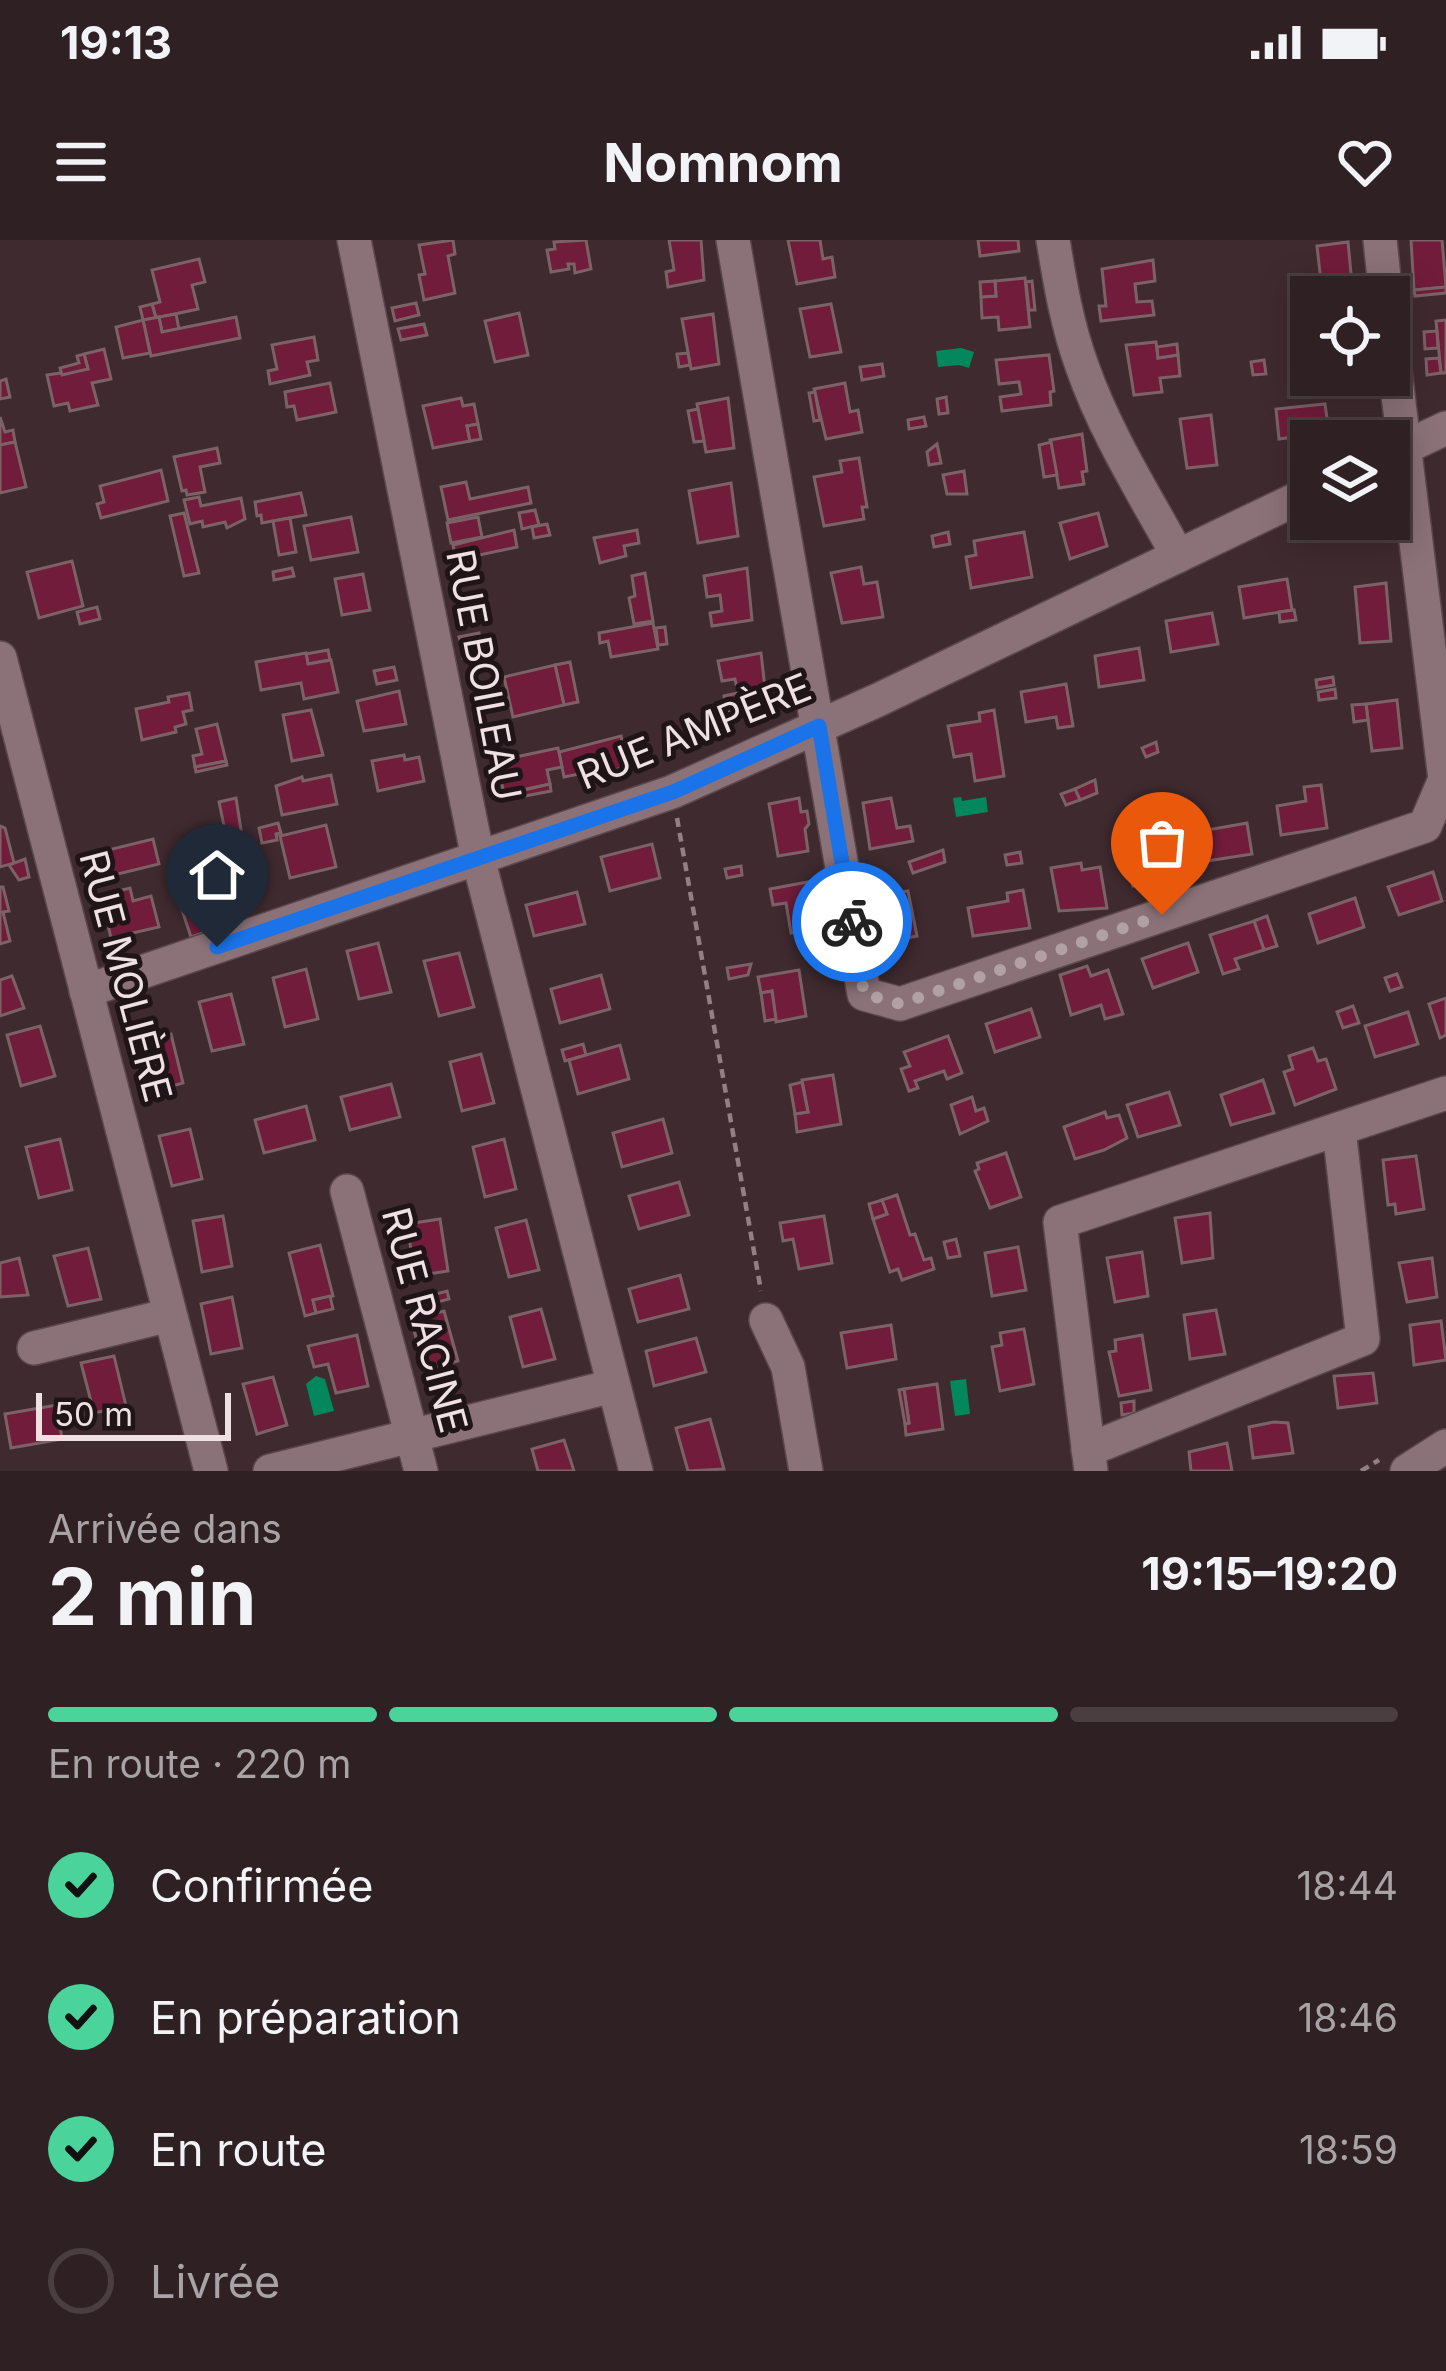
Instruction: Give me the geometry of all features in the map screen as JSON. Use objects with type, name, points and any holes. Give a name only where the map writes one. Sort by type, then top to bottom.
[{"type":"street","name":"RUE BOILEAU","points":[[354,240],[478,858],[636,1471]]},
{"type":"street","points":[[733,240],[864,994],[900,1004],[1425,826],[1445,779],[1409,540]]},
{"type":"street","points":[[1053,240],[1082,368],[1178,556]]},
{"type":"street","points":[[1380,240],[1384,276]]},
{"type":"street","points":[[1410,445],[1446,428]]},
{"type":"street","name":"RUE AMPÈRE","points":[[86,991],[673,792],[1290,502]]},
{"type":"street","name":"RUE MOLIÈRE","points":[[0,658],[211,1471]]},
{"type":"street","points":[[1339,1129],[1363,1339],[1090,1461],[1060,1222],[1446,1093]]},
{"type":"street","name":"RUE RACINE","points":[[347,1191],[422,1471]]},
{"type":"street","points":[[34,1348],[170,1315]]},
{"type":"street","points":[[766,1320],[788,1367],[806,1471]]},
{"type":"street","points":[[270,1471],[613,1386]]},
{"type":"street","points":[[1407,1471],[1446,1446]]},
{"type":"path","points":[[673,792],[766,1320]]},
{"type":"shaded area","points":[[961,348],[974,352],[969,368],[938,367],[936,351]]},
{"type":"shaded area","points":[[986,797],[988,812],[956,817],[953,798],[962,801]]},
{"type":"shaded area","points":[[316,1376],[325,1379],[334,1411],[314,1416],[306,1384]]},
{"type":"shaded area","points":[[966,1379],[970,1414],[955,1416],[950,1381]]},
{"type":"building","points":[[453,240],[455,254],[448,256],[455,293],[424,300],[419,245]]},
{"type":"building","points":[[586,240],[591,269],[575,273],[574,264],[568,264],[569,269],[551,272],[547,250],[555,249],[554,242]]},
{"type":"building","points":[[669,240],[701,240],[704,280],[668,287],[666,272],[674,270]]},
{"type":"building","points":[[788,240],[820,240],[823,259],[832,257],[835,277],[797,284]]},
{"type":"building","points":[[978,240],[1018,240],[1019,251],[980,256]]},
{"type":"building","points":[[1411,240],[1442,240],[1446,287],[1414,290]]},
{"type":"building","points":[[1348,242],[1351,276],[1320,276],[1317,246]]},
{"type":"building","points":[[199,259],[205,282],[192,285],[198,309],[156,318],[152,304],[160,302],[152,270]]},
{"type":"building","points":[[1153,260],[1155,281],[1135,284],[1137,302],[1152,301],[1154,315],[1101,321],[1099,306],[1106,306],[1102,269]]},
{"type":"building","points":[[1025,278],[1030,327],[999,330],[998,317],[982,318],[981,297],[996,296],[995,281]]},
{"type":"building","points":[[995,281],[996,296],[981,297],[980,282]]},
{"type":"building","points":[[1032,281],[1035,310],[1029,310],[1026,282]]},
{"type":"building","points":[[1446,287],[1446,293],[1415,296],[1414,290]]},
{"type":"building","points":[[416,303],[419,315],[395,321],[392,308]]},
{"type":"building","points":[[152,304],[156,318],[143,320],[140,307]]},
{"type":"building","points":[[831,304],[841,352],[810,357],[800,309]]},
{"type":"building","points":[[519,313],[528,355],[495,362],[485,321]]},
{"type":"building","points":[[176,314],[179,329],[162,332],[159,317]]},
{"type":"building","points":[[713,314],[719,364],[691,369],[682,319]]},
{"type":"building","points":[[159,317],[162,332],[236,317],[240,338],[151,356],[143,320]]},
{"type":"building","points":[[143,320],[150,353],[123,358],[116,327]]},
{"type":"building","points":[[1446,320],[1446,373],[1441,373],[1436,321]]},
{"type":"building","points":[[424,324],[427,335],[401,340],[398,329]]},
{"type":"building","points":[[1437,331],[1438,348],[1425,349],[1424,332]]},
{"type":"building","points":[[314,337],[318,360],[307,362],[310,375],[270,384],[268,371],[277,369],[272,345]]},
{"type":"building","points":[[1156,342],[1158,358],[1178,355],[1180,376],[1160,378],[1162,392],[1134,395],[1126,345]]},
{"type":"building","points":[[1177,344],[1178,355],[1158,358],[1157,347]]},
{"type":"building","points":[[104,349],[111,379],[92,383],[98,405],[70,411],[68,403],[54,406],[47,375],[88,369],[84,354]]},
{"type":"building","points":[[688,353],[690,365],[679,367],[677,354]]},
{"type":"building","points":[[84,354],[88,369],[62,375],[60,368],[79,363],[77,356]]},
{"type":"building","points":[[1049,355],[1051,405],[1002,411],[1000,397],[1021,394],[1019,382],[999,384],[996,360]]},
{"type":"building","points":[[1439,358],[1441,373],[1427,375],[1426,359]]},
{"type":"building","points":[[1264,360],[1266,374],[1253,375],[1251,362]]},
{"type":"building","points":[[882,364],[884,376],[862,380],[860,367]]},
{"type":"building","points":[[6,379],[10,397],[0,399],[0,381]]},
{"type":"building","points":[[330,383],[336,412],[297,420],[294,406],[287,407],[285,392]]},
{"type":"building","points":[[845,383],[850,412],[858,410],[862,432],[826,439],[814,389]]},
{"type":"building","points":[[815,392],[820,420],[814,421],[809,393]]},
{"type":"building","points":[[946,397],[948,413],[939,414],[937,399]]},
{"type":"building","points":[[461,398],[463,406],[474,404],[478,424],[467,426],[470,441],[433,448],[423,406]]},
{"type":"building","points":[[728,398],[734,448],[706,452],[697,404]]},
{"type":"building","points":[[1325,404],[1327,420],[1290,420],[1290,437],[1279,439],[1276,409]]},
{"type":"building","points":[[698,409],[704,441],[694,442],[688,411]]},
{"type":"building","points":[[1211,415],[1217,465],[1187,468],[1180,419]]},
{"type":"building","points":[[0,417],[5,432],[13,430],[15,442],[0,445]]},
{"type":"building","points":[[924,417],[926,426],[909,429],[908,420]]},
{"type":"building","points":[[478,424],[481,439],[470,441],[467,426]]},
{"type":"building","points":[[1082,434],[1084,484],[1059,488],[1050,440]]},
{"type":"building","points":[[15,442],[26,487],[0,493],[0,445]]},
{"type":"building","points":[[1051,442],[1057,475],[1044,477],[1039,445]]},
{"type":"building","points":[[937,444],[941,463],[929,465],[927,452]]},
{"type":"building","points":[[217,448],[220,463],[200,467],[205,492],[187,495],[174,457]]},
{"type":"building","points":[[859,458],[867,507],[862,507],[864,519],[824,526],[814,477],[842,472],[840,461]]},
{"type":"building","points":[[161,470],[168,501],[101,518],[100,486]]},
{"type":"building","points":[[964,471],[967,494],[947,494],[943,475]]},
{"type":"building","points":[[466,482],[470,499],[528,487],[531,503],[448,520],[441,487]]},
{"type":"building","points":[[731,483],[738,536],[698,543],[689,491]]},
{"type":"building","points":[[301,493],[306,515],[262,523],[261,515],[257,516],[255,502]]},
{"type":"building","points":[[199,497],[201,506],[241,498],[245,519],[227,528],[225,522],[203,527],[202,521],[190,524],[184,500]]},
{"type":"building","points":[[535,510],[539,525],[522,529],[519,513]]},
{"type":"building","points":[[184,513],[199,573],[184,576],[170,516]]},
{"type":"building","points":[[1098,513],[1107,546],[1070,559],[1060,523]]},
{"type":"building","points":[[351,517],[358,552],[311,560],[304,526]]},
{"type":"building","points":[[478,517],[482,537],[451,543],[447,523]]},
{"type":"building","points":[[290,518],[296,552],[279,555],[273,521]]},
{"type":"building","points":[[547,524],[550,535],[534,538],[532,527]]},
{"type":"building","points":[[514,530],[517,547],[456,560],[453,545]]},
{"type":"building","points":[[637,530],[639,543],[624,546],[626,556],[600,563],[594,538]]},
{"type":"building","points":[[948,532],[950,544],[934,547],[932,536]]},
{"type":"building","points":[[1024,532],[1032,577],[971,588],[966,557],[976,555],[974,541]]},
{"type":"building","points":[[72,561],[83,606],[39,618],[27,572]]},
{"type":"building","points":[[861,567],[864,584],[877,582],[883,617],[842,623],[831,573]]},
{"type":"building","points":[[292,568],[294,576],[274,580],[273,572]]},
{"type":"building","points":[[747,568],[752,620],[712,626],[710,613],[722,611],[720,595],[707,597],[704,576]]},
{"type":"building","points":[[645,573],[653,621],[634,624],[629,598],[635,596],[632,576]]},
{"type":"building","points":[[363,574],[370,610],[342,615],[335,579]]},
{"type":"building","points":[[1287,579],[1292,610],[1244,618],[1239,587]]},
{"type":"building","points":[[1386,583],[1391,641],[1360,643],[1355,587]]},
{"type":"building","points":[[97,607],[100,619],[80,624],[77,612]]},
{"type":"building","points":[[1294,610],[1296,620],[1280,622],[1279,612]]},
{"type":"building","points":[[1212,613],[1218,644],[1171,652],[1166,621]]},
{"type":"building","points":[[653,623],[658,649],[611,657],[608,641],[600,643],[599,633]]},
{"type":"building","points":[[665,627],[667,644],[658,645],[656,628]]},
{"type":"building","points":[[479,633],[481,643],[462,647],[459,637]]},
{"type":"building","points":[[481,643],[483,653],[463,658],[462,647]]},
{"type":"building","points":[[1139,648],[1144,680],[1099,687],[1095,656]]},
{"type":"building","points":[[328,650],[330,660],[308,664],[306,654]]},
{"type":"building","points":[[306,653],[308,664],[331,660],[338,692],[304,699],[301,683],[261,690],[256,662]]},
{"type":"building","points":[[761,653],[767,705],[726,712],[724,696],[738,693],[735,679],[722,681],[718,661]]},
{"type":"building","points":[[570,662],[578,702],[564,705],[555,665]]},
{"type":"building","points":[[555,665],[564,705],[513,717],[504,677]]},
{"type":"building","points":[[394,667],[397,680],[377,684],[374,671]]},
{"type":"building","points":[[1333,677],[1334,685],[1317,688],[1316,680]]},
{"type":"building","points":[[1066,684],[1073,726],[1058,728],[1056,717],[1026,722],[1021,692]]},
{"type":"building","points":[[1335,689],[1336,698],[1319,700],[1318,692]]},
{"type":"building","points":[[399,691],[406,724],[364,731],[357,701]]},
{"type":"building","points":[[189,693],[192,710],[183,712],[186,724],[175,727],[176,732],[142,740],[136,709]]},
{"type":"building","points":[[1397,700],[1402,748],[1372,751],[1366,704]]},
{"type":"building","points":[[1366,704],[1368,720],[1354,722],[1352,705]]},
{"type":"building","points":[[311,710],[323,755],[292,761],[283,715]]},
{"type":"building","points":[[994,710],[1004,776],[975,781],[971,754],[954,757],[948,726],[980,721],[979,713]]},
{"type":"building","points":[[217,724],[226,761],[195,767],[193,756],[202,754],[196,729]]},
{"type":"building","points":[[621,736],[627,767],[564,777],[559,752]]},
{"type":"building","points":[[1156,742],[1158,752],[1146,757],[1142,748]]},
{"type":"building","points":[[558,748],[562,767],[547,770],[550,784],[504,794],[497,761]]},
{"type":"building","points":[[404,755],[405,760],[419,757],[424,781],[378,791],[372,761]]},
{"type":"building","points":[[226,761],[227,765],[196,772],[195,767]]},
{"type":"building","points":[[331,775],[337,804],[282,815],[276,786],[302,777],[303,781]]},
{"type":"building","points":[[1095,780],[1097,793],[1080,800],[1075,789]]},
{"type":"building","points":[[550,784],[551,791],[525,796],[524,790]]},
{"type":"building","points":[[1321,785],[1327,828],[1281,835],[1277,806],[1306,801],[1304,787]]},
{"type":"building","points":[[1075,789],[1080,800],[1066,805],[1061,794]]},
{"type":"building","points":[[236,798],[241,830],[217,836],[215,828],[224,826],[219,802]]},
{"type":"building","points":[[799,798],[801,812],[807,811],[808,851],[778,856],[769,804]]},
{"type":"building","points":[[891,798],[897,828],[910,826],[913,841],[870,849],[863,803]]},
{"type":"building","points":[[278,823],[277,840],[262,843],[259,828]]},
{"type":"building","points":[[1247,823],[1252,854],[1207,861],[1202,831]]},
{"type":"building","points":[[326,825],[336,867],[290,878],[280,836]]},
{"type":"building","points":[[0,826],[5,828],[14,863],[0,867]]},
{"type":"building","points":[[1171,826],[1179,875],[1133,886],[1128,856],[1157,850],[1153,829]]},
{"type":"building","points":[[153,839],[159,864],[114,875],[108,850]]},
{"type":"building","points":[[652,844],[660,878],[610,891],[601,857]]},
{"type":"building","points":[[943,850],[945,862],[913,873],[909,862]]},
{"type":"building","points":[[1020,852],[1022,863],[1007,865],[1005,855]]},
{"type":"building","points":[[25,859],[29,877],[19,880],[9,865]]},
{"type":"building","points":[[1081,863],[1082,870],[1100,867],[1107,908],[1059,911],[1051,868]]},
{"type":"building","points":[[741,866],[742,875],[727,878],[725,869]]},
{"type":"building","points":[[1433,872],[1442,901],[1399,915],[1388,887]]},
{"type":"building","points":[[192,880],[198,895],[221,886],[227,902],[209,908],[217,928],[191,937],[174,886]]},
{"type":"building","points":[[813,881],[821,928],[791,933],[786,903],[773,905],[770,889]]},
{"type":"building","points":[[0,887],[9,911],[3,912],[10,941],[0,944]]},
{"type":"building","points":[[130,888],[133,901],[151,896],[159,927],[111,938],[106,894]]},
{"type":"building","points":[[1023,890],[1030,928],[973,936],[968,908],[1008,901],[1007,893]]},
{"type":"building","points":[[908,891],[917,936],[887,942],[879,896]]},
{"type":"building","points":[[577,892],[585,924],[534,936],[526,905]]},
{"type":"building","points":[[1355,898],[1364,927],[1318,943],[1309,914]]},
{"type":"building","points":[[1267,916],[1277,946],[1264,950],[1254,921]]},
{"type":"building","points":[[1254,921],[1264,950],[1235,959],[1239,969],[1223,974],[1210,935]]},
{"type":"building","points":[[378,943],[391,992],[359,999],[347,951]]},
{"type":"building","points":[[1188,943],[1198,972],[1153,988],[1142,959]]},
{"type":"building","points":[[459,953],[474,1007],[439,1016],[424,961]]},
{"type":"building","points":[[751,964],[748,975],[729,979],[727,968]]},
{"type":"building","points":[[1087,966],[1091,976],[1108,970],[1123,1014],[1105,1019],[1101,1005],[1071,1015],[1060,975]]},
{"type":"building","points":[[306,969],[318,1019],[285,1027],[273,978]]},
{"type":"building","points":[[799,970],[806,1016],[776,1022],[772,991],[761,993],[758,977]]},
{"type":"building","points":[[1397,974],[1402,987],[1390,991],[1385,978]]},
{"type":"building","points":[[601,975],[610,1009],[560,1023],[551,989]]},
{"type":"building","points":[[12,976],[24,1008],[0,1016],[0,980]]},
{"type":"building","points":[[772,991],[776,1019],[765,1021],[761,993]]},
{"type":"building","points":[[231,994],[244,1044],[212,1051],[199,1002]]},
{"type":"building","points":[[1446,998],[1446,1035],[1440,1038],[1429,1004]]},
{"type":"building","points":[[1353,1006],[1359,1023],[1343,1028],[1337,1012]]},
{"type":"building","points":[[1031,1009],[1040,1037],[995,1052],[986,1024]]},
{"type":"building","points":[[1408,1012],[1418,1044],[1375,1057],[1365,1026]]},
{"type":"building","points":[[40,1026],[55,1076],[21,1086],[7,1035]]},
{"type":"building","points":[[171,1034],[183,1083],[152,1092],[139,1043]]},
{"type":"building","points":[[948,1036],[962,1073],[947,1079],[944,1071],[915,1081],[918,1088],[909,1091],[901,1069],[910,1066],[904,1052]]},
{"type":"building","points":[[583,1044],[586,1055],[565,1061],[562,1050]]},
{"type":"building","points":[[620,1045],[629,1079],[578,1094],[569,1060]]},
{"type":"building","points":[[1313,1048],[1318,1061],[1326,1059],[1336,1089],[1295,1105],[1284,1072],[1293,1069],[1289,1056]]},
{"type":"building","points":[[481,1054],[494,1103],[462,1111],[450,1062]]},
{"type":"building","points":[[833,1075],[841,1124],[797,1132],[795,1114],[808,1112],[802,1080]]},
{"type":"building","points":[[1263,1080],[1274,1113],[1231,1125],[1221,1095]]},
{"type":"building","points":[[802,1082],[808,1112],[795,1114],[790,1085]]},
{"type":"building","points":[[391,1084],[400,1117],[350,1130],[341,1097]]},
{"type":"building","points":[[1169,1092],[1180,1125],[1138,1137],[1127,1105]]},
{"type":"building","points":[[972,1097],[976,1111],[984,1108],[988,1121],[960,1134],[951,1105]]},
{"type":"building","points":[[306,1106],[315,1140],[264,1153],[255,1120]]},
{"type":"building","points":[[1105,1112],[1107,1118],[1119,1115],[1127,1138],[1075,1159],[1064,1127]]},
{"type":"building","points":[[663,1119],[672,1153],[622,1167],[613,1133]]},
{"type":"building","points":[[190,1129],[202,1179],[172,1186],[159,1136]]},
{"type":"building","points":[[60,1139],[72,1190],[39,1198],[26,1147]]},
{"type":"building","points":[[504,1139],[516,1189],[485,1197],[473,1147]]},
{"type":"building","points":[[1006,1153],[1021,1197],[990,1208],[975,1171],[977,1163]]},
{"type":"building","points":[[1416,1156],[1424,1209],[1396,1214],[1395,1204],[1388,1205],[1383,1160]]},
{"type":"building","points":[[679,1182],[689,1215],[639,1229],[629,1196]]},
{"type":"building","points":[[897,1195],[910,1235],[915,1234],[924,1260],[931,1258],[934,1269],[902,1280],[898,1269],[890,1272],[873,1219],[887,1214],[882,1200]]},
{"type":"building","points":[[882,1200],[887,1214],[873,1219],[869,1204]]},
{"type":"building","points":[[1210,1213],[1213,1258],[1182,1263],[1175,1218]]},
{"type":"building","points":[[223,1216],[232,1266],[202,1272],[193,1221]]},
{"type":"building","points":[[824,1216],[832,1263],[799,1269],[793,1239],[783,1241],[780,1223]]},
{"type":"building","points":[[440,1219],[448,1271],[415,1276],[407,1224]]},
{"type":"building","points":[[526,1220],[539,1270],[509,1277],[496,1228]]},
{"type":"building","points":[[956,1239],[960,1256],[948,1258],[944,1242]]},
{"type":"building","points":[[320,1245],[333,1296],[313,1300],[316,1313],[305,1316],[289,1253]]},
{"type":"building","points":[[1018,1247],[1026,1290],[992,1296],[985,1253]]},
{"type":"building","points":[[88,1248],[101,1299],[68,1306],[54,1256]]},
{"type":"building","points":[[1142,1252],[1148,1296],[1115,1302],[1107,1258]]},
{"type":"building","points":[[19,1258],[28,1295],[0,1297],[0,1263]]},
{"type":"building","points":[[1432,1258],[1437,1297],[1407,1302],[1399,1263]]},
{"type":"building","points":[[680,1275],[689,1309],[638,1322],[629,1289]]},
{"type":"building","points":[[447,1291],[449,1299],[434,1303],[432,1295]]},
{"type":"building","points":[[330,1296],[333,1309],[316,1313],[313,1300]]},
{"type":"building","points":[[232,1297],[242,1348],[211,1354],[201,1304]]},
{"type":"building","points":[[541,1309],[555,1359],[523,1367],[510,1317]]},
{"type":"building","points":[[1216,1310],[1225,1354],[1190,1359],[1184,1315]]},
{"type":"building","points":[[444,1311],[458,1361],[425,1370],[411,1320]]},
{"type":"building","points":[[1441,1321],[1446,1360],[1414,1365],[1410,1325]]},
{"type":"building","points":[[891,1325],[896,1359],[847,1368],[841,1333]]},
{"type":"building","points":[[1024,1329],[1034,1384],[1000,1391],[992,1347],[1002,1345],[1000,1333]]},
{"type":"building","points":[[357,1335],[368,1386],[336,1393],[328,1364],[314,1367],[308,1346]]},
{"type":"building","points":[[1142,1335],[1151,1390],[1119,1396],[1109,1352],[1116,1351],[1115,1340]]},
{"type":"building","points":[[696,1338],[706,1372],[654,1386],[646,1351]]},
{"type":"building","points":[[114,1356],[126,1406],[94,1413],[81,1363]]},
{"type":"building","points":[[1373,1373],[1377,1403],[1338,1408],[1334,1376]]},
{"type":"building","points":[[273,1377],[287,1425],[257,1434],[243,1384]]},
{"type":"building","points":[[937,1384],[943,1429],[906,1435],[904,1389]]},
{"type":"building","points":[[904,1389],[909,1423],[905,1424],[899,1390]]},
{"type":"building","points":[[1134,1401],[1134,1413],[1122,1415],[1121,1403]]},
{"type":"building","points":[[57,1405],[62,1439],[11,1448],[5,1414]]},
{"type":"building","points":[[710,1419],[724,1469],[688,1471],[676,1428]]},
{"type":"building","points":[[1288,1423],[1293,1453],[1253,1458],[1249,1427]]},
{"type":"building","points":[[564,1440],[574,1471],[538,1471],[532,1449]]},
{"type":"building","points":[[1227,1443],[1232,1471],[1191,1471],[1189,1452]]},
{"type":"way so far","points":[[852,922],[864,994],[900,1004],[1162,915]]},
{"type":"route","points":[[217,947],[673,792],[819,726],[852,922]]}]
